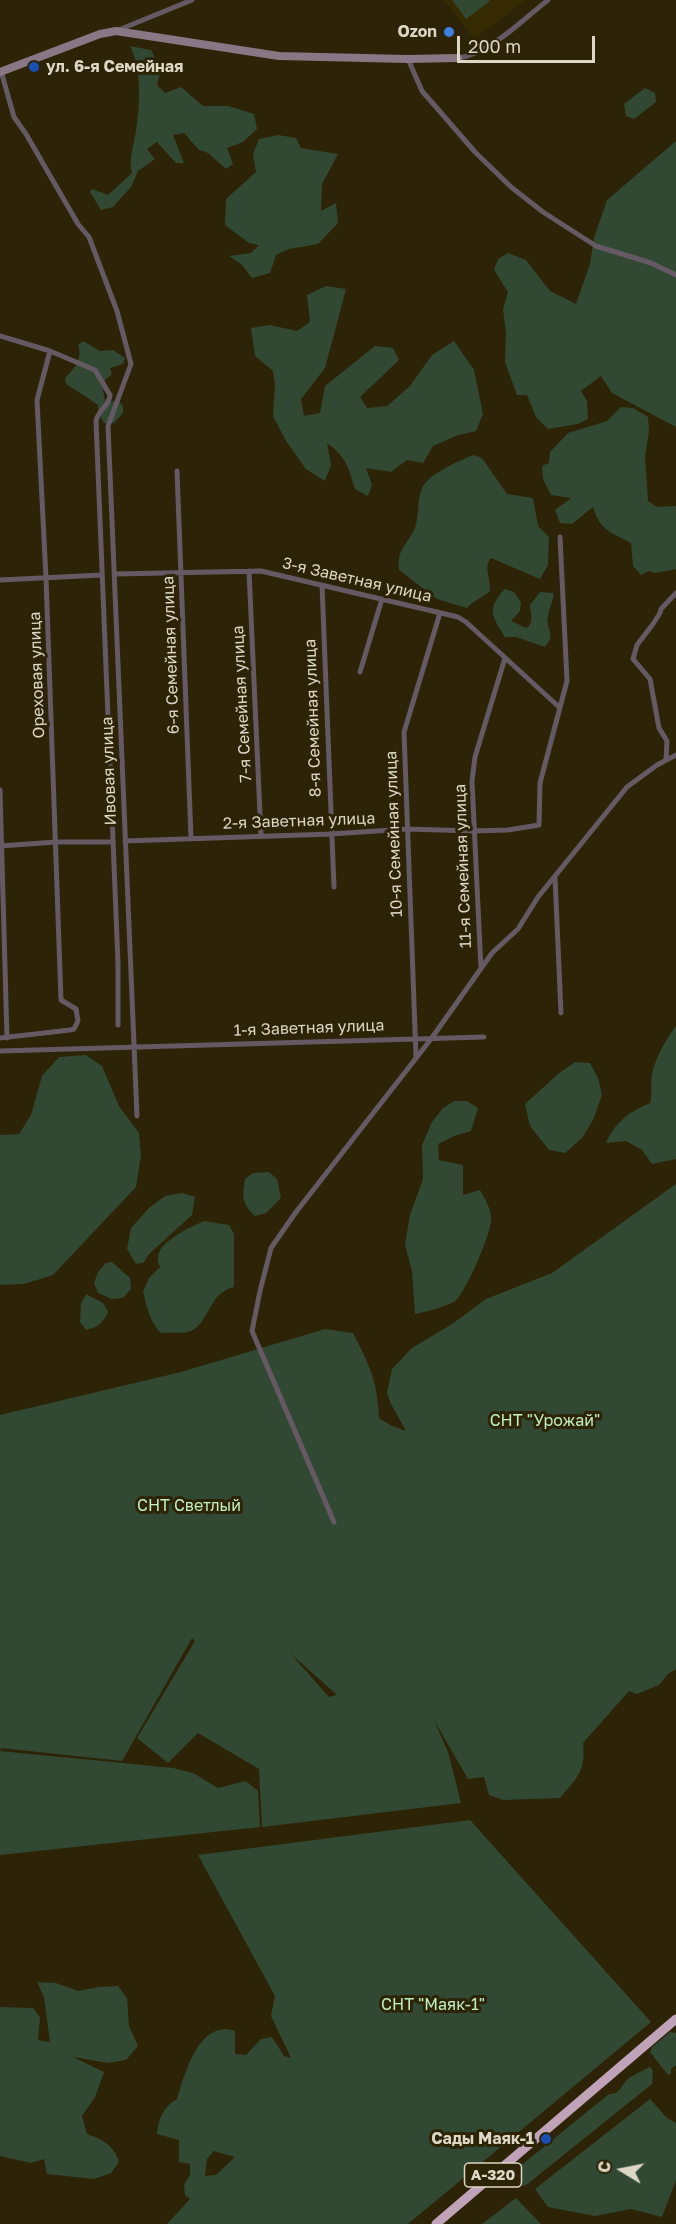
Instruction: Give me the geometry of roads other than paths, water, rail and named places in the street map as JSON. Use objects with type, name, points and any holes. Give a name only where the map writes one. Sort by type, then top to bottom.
[{"type":"highway","name":"А-320","points":[[436,2224],[676,2019]]},
{"type":"street","points":[[1,72],[100,34],[116,31],[192,0]]},
{"type":"street","points":[[116,31],[279,56],[458,58],[470,57],[484,50],[548,0]]},
{"type":"street","points":[[408,59],[422,91],[475,152],[511,187],[543,212],[596,246],[651,263],[676,275]]},
{"type":"street","name":"Ивовая улица","points":[[1,72],[14,117],[31,141],[78,224],[89,237],[117,311],[131,364],[108,426],[137,1116]]},
{"type":"street","points":[[0,336],[50,351]]},
{"type":"street","name":"Ивовая улица","points":[[50,351],[98,372],[110,395],[108,404],[97,416],[96,421],[118,1025]]},
{"type":"street","name":"Ореховая улица","points":[[7,1038],[74,1029],[78,1021],[76,1011],[61,1000],[46,578],[37,400],[50,351]]},
{"type":"street","name":"6-я Семейная улица","points":[[177,471],[191,838]]},
{"type":"street","points":[[559,707],[567,672],[560,537]]},
{"type":"street","name":"7-я Семейная улица","points":[[249,571],[261,836]]},
{"type":"street","name":"3-я Заветная улица","points":[[115,574],[261,571],[458,617],[559,707]]},
{"type":"street","points":[[0,580],[102,575]]},
{"type":"street","name":"8-я Семейная улица","points":[[322,585],[334,887]]},
{"type":"street","points":[[666,760],[667,741],[659,728],[650,679],[633,658],[634,651],[661,609],[676,593]]},
{"type":"street","points":[[360,672],[382,599]]},
{"type":"street","name":"10-я Семейная улица","points":[[416,1058],[405,724],[440,613]]},
{"type":"street","name":"11-я Семейная улица","points":[[481,969],[472,781],[474,764],[505,658]]},
{"type":"street","points":[[546,696],[557,695],[564,691]]},
{"type":"street","name":"2-я Заветная улица","points":[[125,841],[407,830],[508,830],[538,825],[540,783],[559,707]]},
{"type":"street","points":[[334,1522],[252,1332],[271,1248],[296,1212],[431,1039],[492,953],[518,929],[538,897],[627,787],[657,765],[676,755]]},
{"type":"street","points":[[0,790],[7,1038],[0,1038]]},
{"type":"street","points":[[1,846],[56,842],[112,842]]},
{"type":"street","points":[[555,877],[561,1013]]},
{"type":"street","name":"1-я Заветная улица","points":[[0,1051],[484,1037]]},
{"type":"place","name":"Ozon","points":[[449,32]]},
{"type":"place","name":"ул. 6-я Семейная","points":[[34,67]]},
{"type":"place","name":"Сады Маяк-1","points":[[546,2139]]},
{"type":"park label","name":"СНТ \"Урожай\"","points":[[545,1421]]},
{"type":"park label","name":"СНТ Светлый","points":[[189,1506]]},
{"type":"park label","name":"СНТ \"Маяк-1\"","points":[[433,2005]]}]
